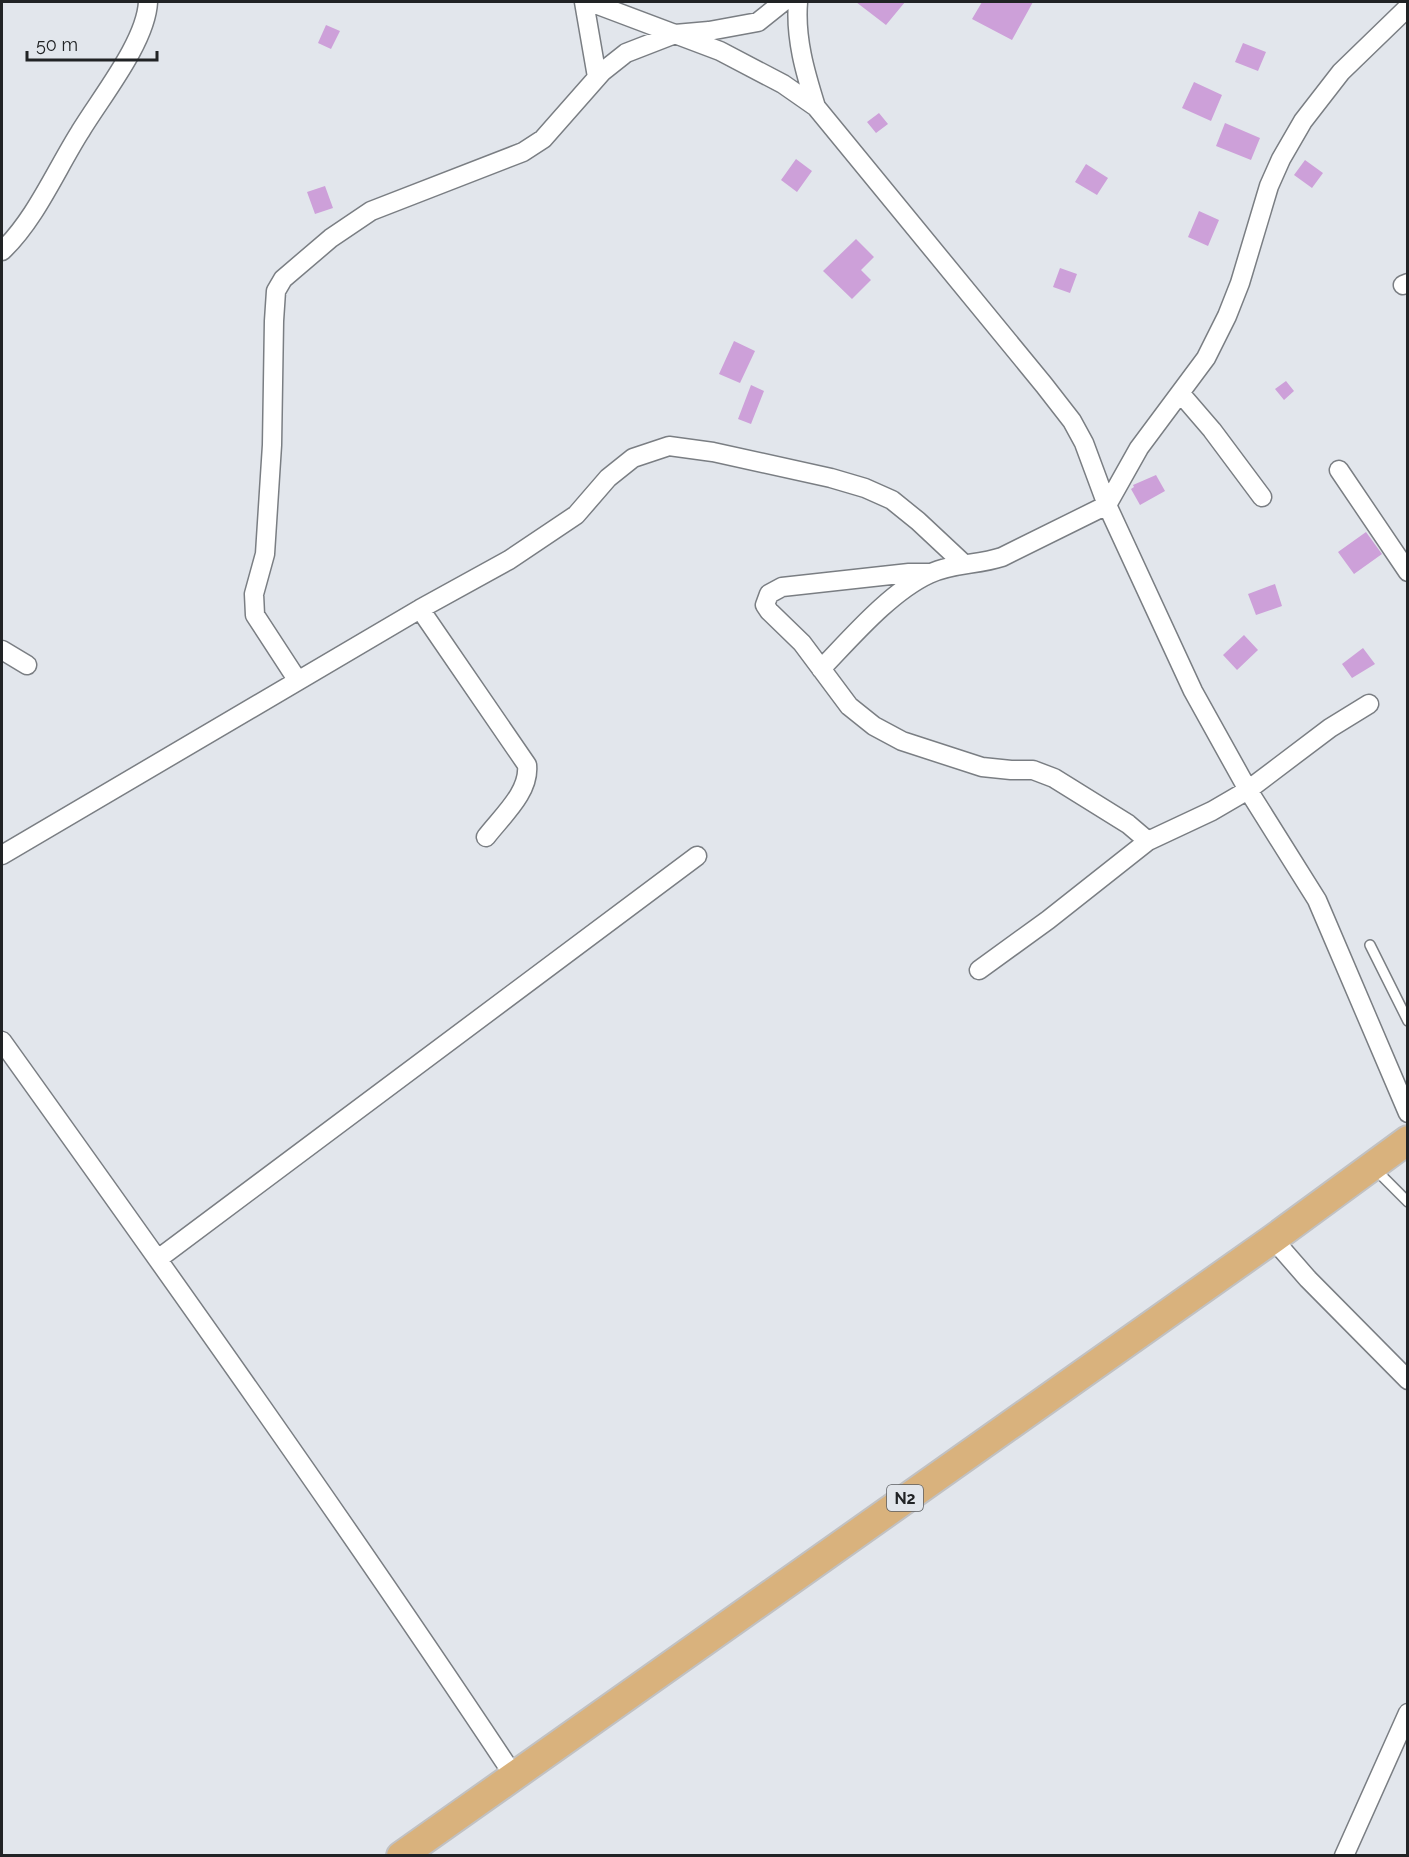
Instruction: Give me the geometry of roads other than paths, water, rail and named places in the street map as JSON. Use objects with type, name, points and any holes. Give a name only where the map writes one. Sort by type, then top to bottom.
[{"type":"main road","name":"N2","points":[[401,1856],[1273,1239],[1407,1140]]},
{"type":"street","points":[[2,251],[21,231],[117,73],[139,33],[148,2]]},
{"type":"street","points":[[584,2],[597,77]]},
{"type":"street","points":[[590,2],[720,51],[783,84],[816,107],[1072,421],[1084,443],[1107,505],[1193,691],[1248,790],[1317,900],[1407,1113]]},
{"type":"street","points":[[298,681],[255,615],[253,604],[265,554],[272,445],[274,321],[276,291],[283,279],[332,238],[371,211],[523,152],[543,139],[597,77],[626,53],[675,34],[709,31],[758,22],[783,2]]},
{"type":"street","points":[[798,2],[796,24],[804,66],[816,107]]},
{"type":"street","points":[[1148,841],[1128,824],[1054,778],[1033,770],[982,767],[954,756],[902,741],[874,726],[849,706],[802,643],[765,605],[769,594],[782,587],[909,573],[930,573],[964,564],[987,562],[1002,557],[1107,505],[1139,448],[1206,358],[1240,283],[1269,186],[1281,159],[1303,121],[1341,72],[1405,7]]},
{"type":"street","points":[[1181,394],[1212,430],[1262,497]]},
{"type":"street","points":[[2,855],[420,609],[509,560],[576,515],[608,478],[633,458],[669,446],[713,452],[831,478],[865,488],[891,500],[918,521],[964,564]]},
{"type":"street","points":[[1339,470],[1407,572]]},
{"type":"street","points":[[821,669],[880,610],[909,586],[930,573]]},
{"type":"street","points":[[420,609],[527,765],[528,774],[524,787],[486,837]]},
{"type":"street","points":[[2,650],[27,665]]},
{"type":"street","points":[[978,970],[1048,920],[1148,841],[1212,811],[1248,790],[1330,728],[1369,704]]},
{"type":"street","points":[[158,1259],[697,856]]},
{"type":"street","points":[[2,1041],[158,1259],[376,1572],[514,1776]]},
{"type":"street","points":[[1273,1239],[1308,1279],[1407,1380]]},
{"type":"street","points":[[1344,1856],[1407,1713]]},
{"type":"lane","points":[[1370,945],[1407,1021]]},
{"type":"lane","points":[[1372,1166],[1407,1202]]}]
